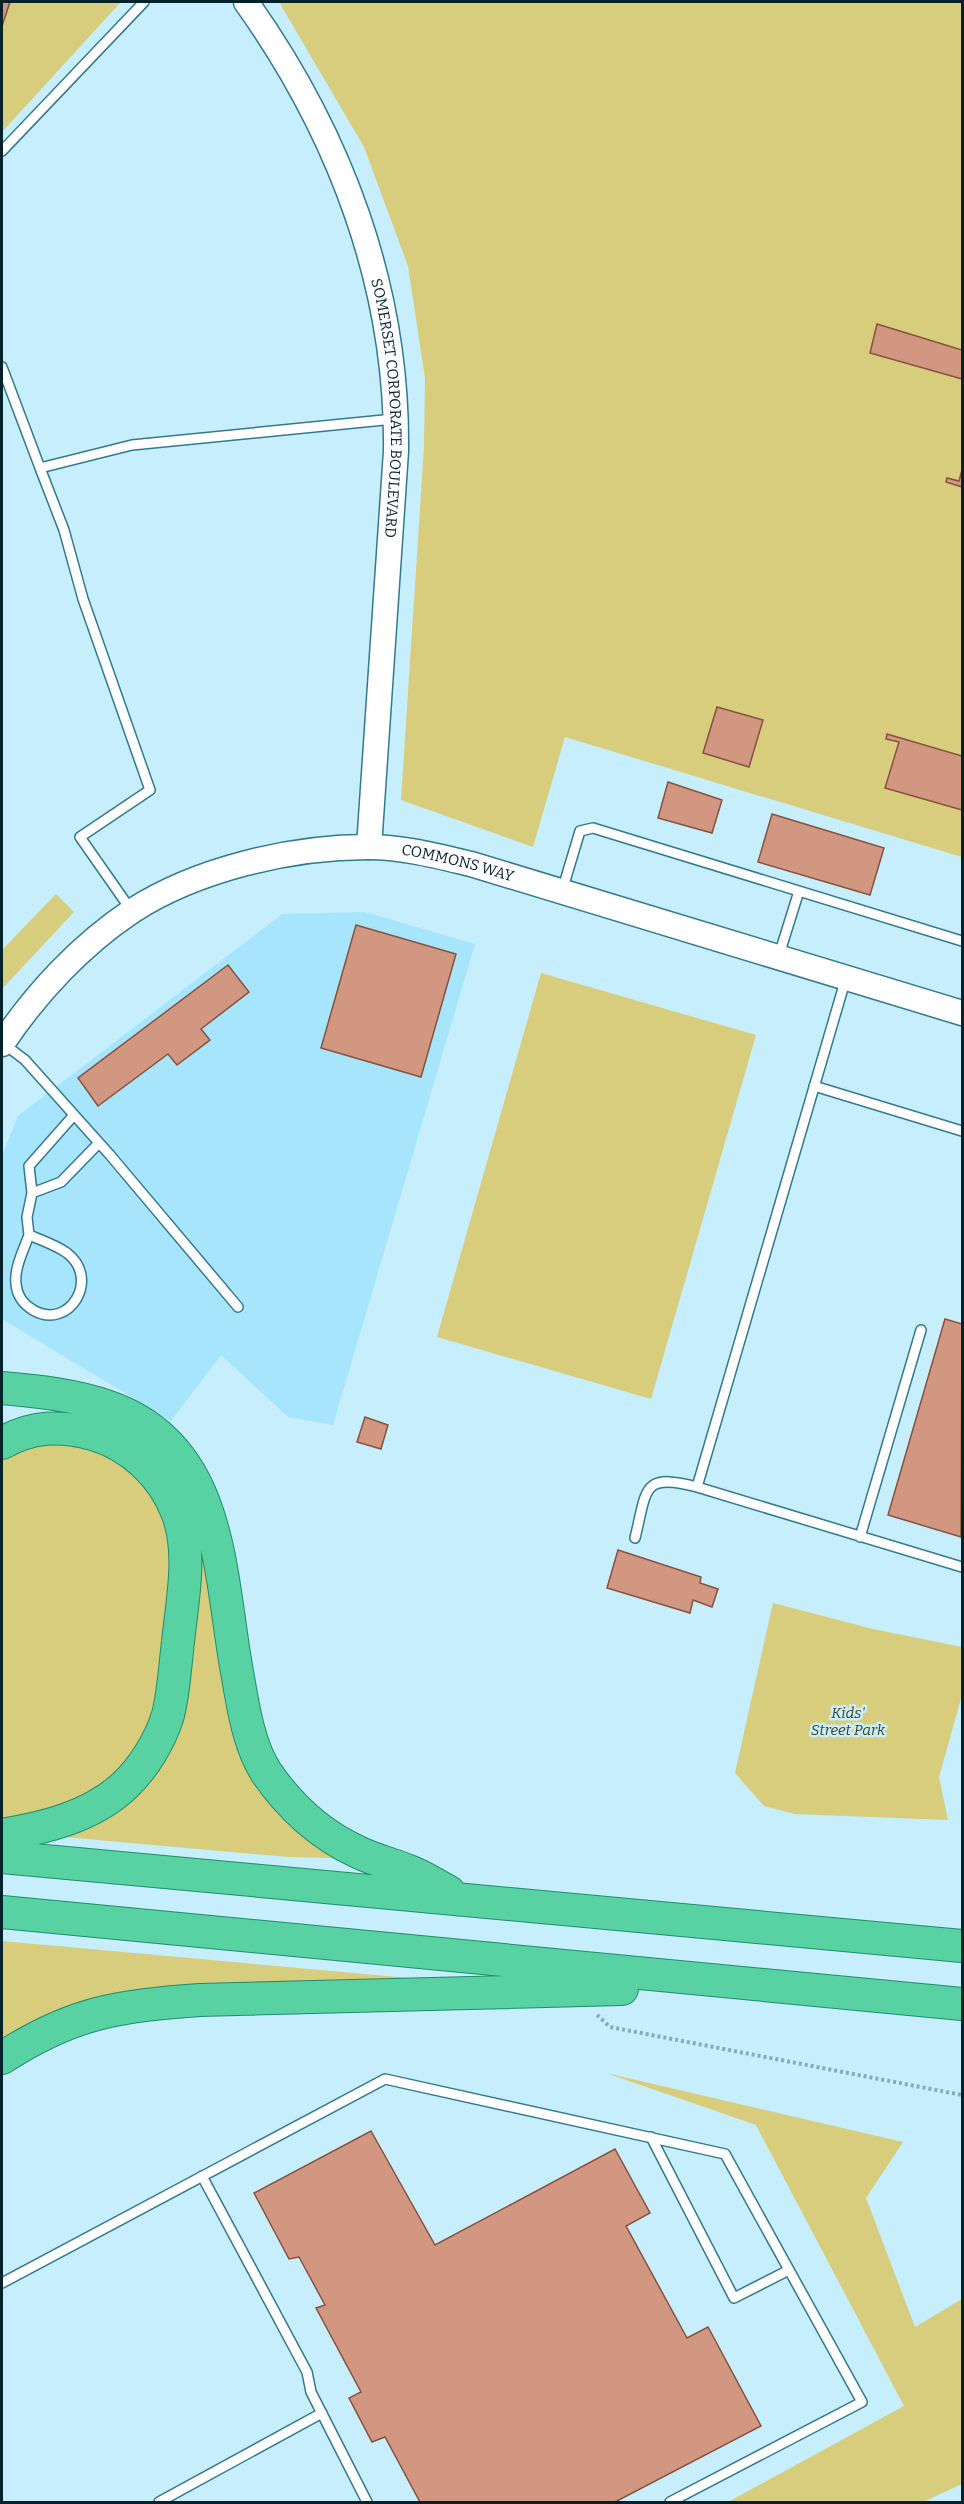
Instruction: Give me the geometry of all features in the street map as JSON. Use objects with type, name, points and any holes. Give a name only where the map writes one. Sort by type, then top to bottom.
[{"type":"highway","points":[[2,1388],[68,1397],[110,1407],[150,1427],[169,1445],[194,1478],[210,1519],[241,1694],[251,1737],[265,1770],[290,1803],[318,1828],[356,1851],[385,1864],[411,1871],[460,1899]]},
{"type":"highway","points":[[2,1422],[78,1430],[101,1436],[139,1458],[166,1490],[177,1512],[184,1535],[184,1586],[174,1684],[168,1715],[156,1743],[142,1765],[123,1787],[82,1813],[32,1830],[2,1835]]},
{"type":"highway","points":[[2,1443],[43,1427]]},
{"type":"highway","points":[[2,1857],[963,1946]]},
{"type":"highway","points":[[2,1912],[963,2004]]},
{"type":"highway","points":[[2,2058],[33,2037],[75,2019],[113,2009],[145,2004],[567,1988],[636,1989],[747,1983]]},
{"type":"street","name":"SOMERSET CORPORATE BOULEVARD","points":[[246,2],[307,97],[332,146],[368,242],[386,325],[396,419],[369,847]]},
{"type":"street","name":"COMMONS WAY","points":[[2,1043],[59,973],[92,941],[132,911],[159,896],[255,861],[299,852],[369,847],[420,852],[471,864],[779,955],[963,1013]]},
{"type":"lane","points":[[2,151],[144,2]]},
{"type":"lane","points":[[2,367],[64,530],[82,599],[150,790],[80,837],[132,911]]},
{"type":"lane","points":[[40,468],[132,445],[396,419]]},
{"type":"lane","points":[[562,891],[580,831],[593,828],[963,941]]},
{"type":"lane","points":[[779,955],[799,891]]},
{"type":"lane","points":[[697,1487],[846,978]]},
{"type":"lane","points":[[2,1043],[25,1060],[99,1143],[238,1307]]},
{"type":"lane","points":[[814,1086],[963,1131]]},
{"type":"lane","points":[[29,1235],[66,1252],[76,1261],[82,1274],[81,1289],[75,1301],[65,1310],[52,1314],[38,1313],[26,1306],[18,1295],[15,1281],[29,1235],[27,1217],[32,1192],[29,1166],[74,1115]]},
{"type":"lane","points":[[32,1192],[62,1182],[99,1143]]},
{"type":"lane","points":[[860,1537],[921,1330]]},
{"type":"lane","points":[[634,1538],[649,1488],[658,1482],[669,1480],[963,1567]]},
{"type":"lane","points":[[2,2283],[385,2079],[725,2154],[862,2402],[670,2502]]},
{"type":"lane","points":[[651,2137],[734,2298],[789,2270]]},
{"type":"lane","points":[[202,2176],[307,2372],[311,2392],[366,2502]]},
{"type":"lane","points":[[159,2502],[322,2414]]},
{"type":"path","points":[[567,1988],[610,2027],[963,2095]]},
{"type":"shaded area","points":[[365,912],[475,944],[333,1425],[288,1417],[221,1355],[171,1421],[2,1319],[2,1156],[18,1116],[282,914]]},
{"type":"green space","points":[[10,2],[121,2],[2,132],[2,26]]},
{"type":"green space","points":[[279,2],[962,2],[962,857],[565,737],[533,847],[401,800],[424,447],[425,378],[408,266],[364,147]]},
{"type":"green space","points":[[56,894],[74,912],[2,989],[2,950]]},
{"type":"green space","points":[[541,973],[756,1035],[651,1399],[437,1337]]},
{"type":"green space","points":[[73,1441],[132,1468],[155,1495],[173,1543],[158,1714],[130,1760],[89,1800],[2,1820],[2,1454],[14,1447]]},
{"type":"green space","points":[[203,1527],[230,1717],[333,1855],[332,1858],[288,1857],[53,1836],[183,1706]]},
{"type":"green space","name":"Kids' Street Park","points":[[773,1603],[873,1629],[962,1647],[962,1695],[939,1777],[948,1820],[795,1814],[764,1806],[735,1773]]},
{"type":"green space","points":[[2,1941],[420,1979],[299,1986],[2,2043]]},
{"type":"green space","points":[[606,2073],[903,2142],[866,2198],[915,2327],[962,2299],[962,2484],[923,2502],[728,2502],[904,2406],[756,2125]]},
{"type":"building","points":[[2,2],[10,2],[2,26]]},
{"type":"building","points":[[877,324],[962,350],[962,379],[870,353]]},
{"type":"building","points":[[962,470],[962,487],[946,482],[947,478],[959,481]]},
{"type":"building","points":[[717,707],[763,720],[749,767],[703,753]]},
{"type":"building","points":[[887,734],[962,756],[962,810],[885,788],[899,742],[886,739]]},
{"type":"building","points":[[668,782],[722,800],[712,833],[658,818]]},
{"type":"building","points":[[772,814],[884,848],[870,895],[758,862]]},
{"type":"building","points":[[356,925],[456,954],[421,1077],[321,1048]]},
{"type":"building","points":[[228,965],[249,992],[201,1029],[210,1040],[177,1065],[168,1054],[98,1106],[78,1078]]},
{"type":"building","points":[[945,1319],[962,1324],[961,1537],[888,1515]]},
{"type":"building","points":[[365,1417],[388,1425],[381,1449],[357,1442]]},
{"type":"building","points":[[618,1550],[701,1577],[700,1583],[718,1589],[712,1607],[693,1600],[690,1613],[607,1588]]},
{"type":"building","points":[[371,2131],[435,2245],[615,2149],[650,2213],[626,2226],[687,2338],[708,2327],[761,2426],[615,2502],[420,2502],[385,2437],[372,2442],[349,2398],[361,2392],[316,2308],[325,2305],[299,2257],[289,2259],[254,2193]]}]
